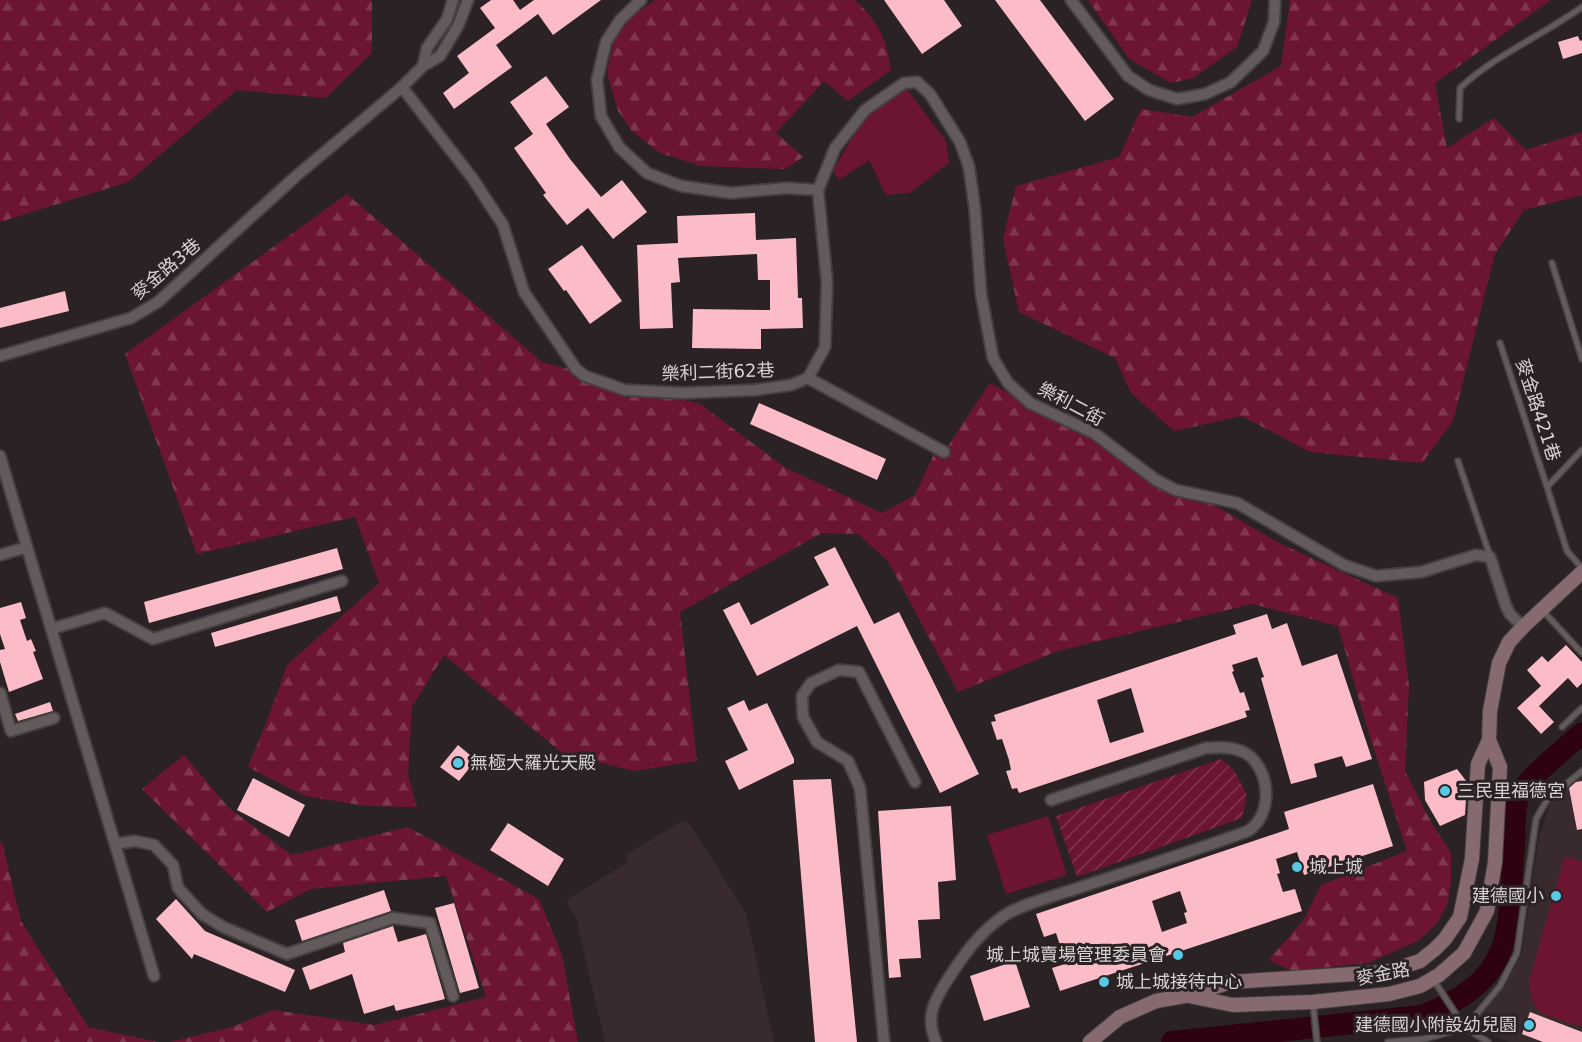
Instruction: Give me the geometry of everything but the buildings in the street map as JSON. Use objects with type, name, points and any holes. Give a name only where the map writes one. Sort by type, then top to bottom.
[{"type":"street","points":[[423,66],[427,48],[447,19],[453,0]]},
{"type":"street","points":[[402,87],[423,66],[440,56],[458,26],[468,0]]},
{"type":"street","points":[[641,0],[620,20],[606,42],[597,80],[601,116],[619,147],[647,173],[681,186],[731,192],[786,188],[818,190],[827,282],[825,347],[808,378],[944,452]]},
{"type":"street","points":[[1071,0],[1128,76],[1149,90],[1177,99],[1205,94],[1231,82],[1263,51],[1274,22],[1275,0]]},
{"type":"street","name":"樂利二街","points":[[818,190],[835,148],[865,110],[904,83],[917,82],[930,94],[960,142],[969,167],[981,294],[993,358],[1008,383],[1030,403],[1094,433],[1156,480],[1176,490],[1237,503],[1344,565],[1376,576],[1421,572],[1476,555],[1490,557]]},
{"type":"street","name":"麥金路3巷","points":[[0,356],[131,318],[158,302],[295,177],[402,87]]},
{"type":"street","name":"樂利二街62巷","points":[[402,87],[473,179],[503,225],[524,292],[576,369],[585,376],[625,390],[682,393],[755,390],[790,385],[808,378]]},
{"type":"street","points":[[0,456],[154,976]]},
{"type":"street","points":[[0,555],[27,547]]},
{"type":"street","points":[[1490,557],[1510,615],[1523,627]]},
{"type":"street","name":"麥金路","points":[[1090,1042],[1120,1017],[1156,1001],[1184,996],[1231,982],[1386,972],[1420,961],[1445,939],[1460,916],[1472,860],[1478,764],[1489,740],[1490,711],[1499,663],[1509,642],[1582,570]]},
{"type":"street","points":[[51,629],[105,613],[153,639],[342,581]]},
{"type":"street","points":[[884,1042],[860,788],[848,761],[817,742],[803,717],[802,696],[811,683],[839,670],[859,672],[915,782]]},
{"type":"street","points":[[0,693],[11,731],[54,718]]},
{"type":"street","name":"麥金路","points":[[1184,996],[1233,1005],[1313,1002],[1389,994],[1436,983],[1464,953],[1487,911],[1495,862],[1500,767],[1489,740]]},
{"type":"street","points":[[936,1042],[930,1030],[930,1015],[937,998],[960,960],[978,938],[1003,915],[1248,831],[1256,826],[1263,815],[1266,792],[1263,779],[1251,757],[1233,748],[1221,747],[1206,748],[1051,800]]},
{"type":"street","points":[[115,844],[135,841],[154,845],[173,865],[178,888],[202,914],[223,927],[287,954],[393,918],[430,923],[453,996]]},
{"type":"street","points":[[1311,978],[1313,1002]]},
{"type":"lane","points":[[1459,119],[1460,88],[1467,81],[1582,7]]},
{"type":"lane","points":[[1552,262],[1582,358]]},
{"type":"lane","name":"麥金路421巷","points":[[1500,344],[1567,550],[1582,570]]},
{"type":"lane","name":"麥金路421巷","points":[[1547,487],[1582,450]]},
{"type":"lane","points":[[1458,461],[1490,557]]},
{"type":"lane","points":[[1542,609],[1582,653]]},
{"type":"lane","points":[[1562,727],[1582,708]]},
{"type":"lane","points":[[1388,1042],[1424,1040],[1465,1028],[1500,986],[1517,953],[1536,819],[1547,800],[1582,771]]},
{"type":"lane","points":[[1436,983],[1465,1028],[1488,1042]]},
{"type":"lane","points":[[1313,1002],[1317,1042]]},
{"type":"shaded area","name":"建德國小","points":[[1582,768],[1582,1042],[1510,1042],[1480,1030],[1478,1016],[1504,987],[1522,954],[1539,837],[1553,795]]},
{"type":"shaded area","points":[[683,820],[690,824],[746,913],[774,1042],[605,1042],[576,918],[566,900],[628,862],[625,855]]},
{"type":"green space","points":[[0,0],[372,0],[372,53],[326,98],[237,90],[128,182],[0,222]]},
{"type":"green space","points":[[655,0],[855,0],[876,24],[887,49],[891,70],[848,101],[824,81],[776,133],[803,157],[785,169],[701,166],[660,153],[632,131],[618,111],[607,73],[616,28]]},
{"type":"green space","points":[[1088,0],[1252,0],[1237,47],[1193,78],[1171,83],[1129,59]]},
{"type":"green space","points":[[1290,0],[1551,0],[1435,83],[1447,148],[1494,118],[1526,150],[1582,132],[1582,195],[1524,210],[1495,254],[1453,421],[1422,463],[1310,452],[1242,416],[1174,431],[1131,393],[1115,358],[1019,312],[1003,239],[1016,186],[1119,157],[1141,109],[1192,117],[1281,66]]},
{"type":"green space","points":[[906,88],[946,141],[949,163],[910,193],[886,195],[869,160],[839,180],[833,171],[862,123],[880,105]]},
{"type":"green space","points":[[347,194],[542,362],[700,404],[786,468],[882,513],[915,495],[935,452],[944,452],[990,383],[1142,463],[1279,543],[1398,598],[1409,686],[1405,771],[1431,822],[1451,853],[1451,881],[1447,905],[1437,923],[1418,941],[1368,963],[1292,971],[1269,960],[1304,919],[1321,885],[1407,851],[1369,734],[1338,626],[1252,604],[1058,651],[958,692],[888,561],[858,534],[822,533],[680,612],[697,761],[634,771],[562,753],[444,655],[412,707],[408,775],[417,807],[366,806],[305,796],[248,767],[287,665],[379,583],[355,517],[197,554],[125,354]]},
{"type":"green space","points":[[184,755],[229,808],[292,855],[408,827],[539,899],[562,955],[578,1042],[170,1042],[232,1027],[274,1010],[374,1025],[486,997],[446,876],[311,889],[267,912],[142,789]]},
{"type":"green space","points":[[1221,759],[1234,770],[1247,795],[1242,818],[1077,877],[1056,816]]},
{"type":"green space","points":[[1048,816],[1067,875],[1006,894],[987,835]]},
{"type":"green space","points":[[2,842],[21,921],[88,1027],[158,1042],[0,1042],[0,843]]},
{"type":"green space","points":[[1565,856],[1577,859],[1576,862],[1582,860],[1582,1025],[1575,1025],[1540,1013],[1532,1000],[1529,981]]},
{"type":"waterway","points":[[1172,1042],[1422,1016],[1454,1001],[1476,985],[1492,968],[1502,949],[1507,927],[1518,798],[1537,773],[1582,733]]},
{"type":"place","name":"無極大羅光天殿","points":[[458,763]]},
{"type":"place","name":"三民里福德宮","points":[[1445,791]]},
{"type":"place","name":"城上城","points":[[1297,867]]},
{"type":"place","name":"建德國小","points":[[1556,896]]},
{"type":"place","name":"城上城賣場管理委員會","points":[[1178,955]]},
{"type":"place","name":"城上城接待中心","points":[[1104,982]]},
{"type":"place","name":"建德國小附設幼兒園","points":[[1529,1025]]}]
